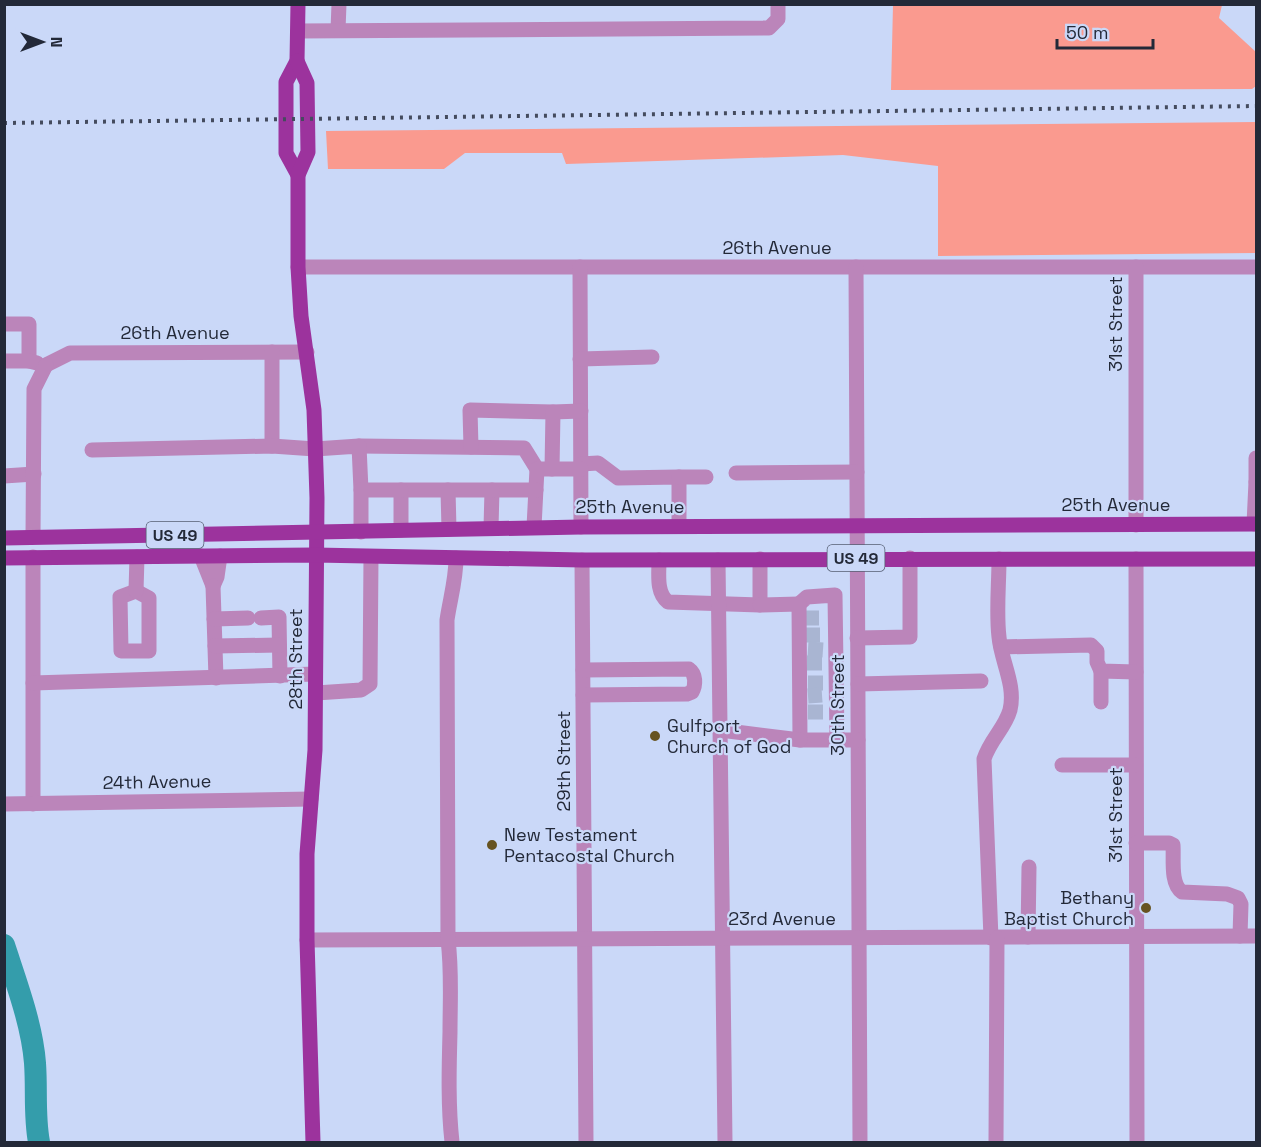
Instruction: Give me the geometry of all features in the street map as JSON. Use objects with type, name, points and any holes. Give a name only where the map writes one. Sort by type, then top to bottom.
[{"type":"main road","name":"28th Street","points":[[298,4],[297,61],[286,82],[286,153],[298,175]]},
{"type":"main road","name":"28th Street","points":[[297,61],[307,83],[308,152],[298,175],[298,267],[301,316],[314,410],[315,449],[315,750],[307,854],[313,1143]]},
{"type":"main road","name":"25th Avenue","points":[[4,538],[534,527],[1256,525]]},
{"type":"main road","name":"US 49","points":[[4,558],[315,555],[582,560],[1257,559]]},
{"type":"street","points":[[338,30],[339,4]]},
{"type":"street","points":[[298,30],[769,28],[778,19],[778,4]]},
{"type":"street","name":"26th Avenue","points":[[298,267],[1257,267]]},
{"type":"street","points":[[580,267],[581,527]]},
{"type":"street","name":"30th Street","points":[[856,267],[860,1143]]},
{"type":"street","name":"31st Street","points":[[1136,267],[1136,525]]},
{"type":"street","points":[[4,324],[29,324],[29,361]]},
{"type":"street","points":[[272,352],[272,446]]},
{"type":"street","name":"26th Avenue","points":[[46,365],[70,353],[307,352]]},
{"type":"street","points":[[580,359],[652,357]]},
{"type":"street","points":[[4,361],[29,361],[46,365],[34,389],[33,537]]},
{"type":"street","points":[[471,447],[470,410],[581,411]]},
{"type":"street","points":[[534,527],[536,490],[544,469],[554,412]]},
{"type":"street","points":[[92,450],[272,446],[315,449],[359,446],[524,448],[544,469],[581,467],[598,463],[618,478],[706,477]]},
{"type":"street","points":[[359,446],[361,532]]},
{"type":"street","points":[[1256,525],[1257,458]]},
{"type":"street","points":[[736,473],[857,472]]},
{"type":"street","points":[[4,476],[34,474]]},
{"type":"street","points":[[679,477],[679,526]]},
{"type":"street","points":[[361,490],[536,490]]},
{"type":"street","points":[[401,490],[401,530]]},
{"type":"street","points":[[448,490],[448,529]]},
{"type":"street","points":[[491,528],[492,490]]},
{"type":"street","points":[[201,556],[213,586],[216,678]]},
{"type":"street","points":[[213,586],[217,577],[220,556]]},
{"type":"street","points":[[18,804],[33,682],[33,557]]},
{"type":"street","points":[[136,557],[136,591]]},
{"type":"street","points":[[316,693],[361,690],[370,684],[371,557]]},
{"type":"street","points":[[452,1143],[449,1116],[451,959],[448,940],[447,620],[450,597],[456,579],[456,558]]},
{"type":"street","points":[[857,638],[910,637],[910,558]]},
{"type":"street","points":[[759,559],[760,605]]},
{"type":"street","points":[[996,1143],[994,938],[984,759],[988,746],[1000,731],[1010,709],[1010,680],[999,639],[999,559]]},
{"type":"street","name":"31st Street","points":[[1136,559],[1137,1143]]},
{"type":"street","name":"29th Street","points":[[582,560],[586,1143]]},
{"type":"street","points":[[659,560],[660,592],[662,598],[668,602],[760,605],[801,613]]},
{"type":"street","points":[[718,560],[724,1143]]},
{"type":"street","points":[[121,649],[149,651],[149,598],[136,591],[120,597],[121,649],[122,679]]},
{"type":"street","points":[[800,740],[804,712],[817,689],[816,649],[829,618],[835,595],[807,597],[801,613],[816,649],[817,689],[831,712],[837,740]]},
{"type":"street","points":[[214,619],[279,618],[280,676]]},
{"type":"street","points":[[215,646],[279,645]]},
{"type":"street","points":[[1001,647],[1091,645],[1097,651],[1097,662],[1101,671],[1101,702]]},
{"type":"street","points":[[816,649],[858,663]]},
{"type":"street","points":[[583,670],[689,669],[695,676],[694,688],[687,694],[583,695]]},
{"type":"street","points":[[1101,671],[1136,672]]},
{"type":"street","points":[[33,682],[315,674]]},
{"type":"street","points":[[858,684],[981,681]]},
{"type":"street","points":[[720,730],[800,740],[858,740]]},
{"type":"street","points":[[1062,765],[1135,765]]},
{"type":"street","name":"24th Avenue","points":[[18,804],[311,799]]},
{"type":"street","points":[[1136,843],[1173,845],[1175,883],[1177,889],[1182,892],[1227,894],[1238,898],[1241,904],[1240,936]]},
{"type":"street","points":[[1028,938],[1029,867]]},
{"type":"street","name":"23rd Avenue","points":[[307,940],[1257,936]]},
{"type":"shaded area","points":[[893,5],[1222,5],[1219,18],[1256,52],[1256,86],[1252,89],[891,90]]},
{"type":"shaded area","points":[[1256,122],[1256,253],[938,256],[938,166],[843,155],[566,164],[562,153],[465,153],[444,169],[328,169],[326,131]]},
{"type":"waterway","points":[[4,945],[31,1033],[36,1073],[39,1142]]},
{"type":"tunnel","points":[[804,618],[822,618]]},
{"type":"tunnel","points":[[805,635],[823,635]]},
{"type":"tunnel","points":[[808,649],[823,650]]},
{"type":"tunnel","points":[[807,663],[823,663]]},
{"type":"tunnel","points":[[808,683],[823,683]]},
{"type":"tunnel","points":[[808,696],[822,695]]},
{"type":"tunnel","points":[[808,712],[824,712]]},
{"type":"railway","points":[[4,123],[1256,106]]},
{"type":"place","name":"Gulfport Church of God","points":[[655,736]]},
{"type":"place","name":"New Testament Pentacostal Church","points":[[492,845]]},
{"type":"place","name":"Bethany Baptist Church","points":[[1146,908]]}]
